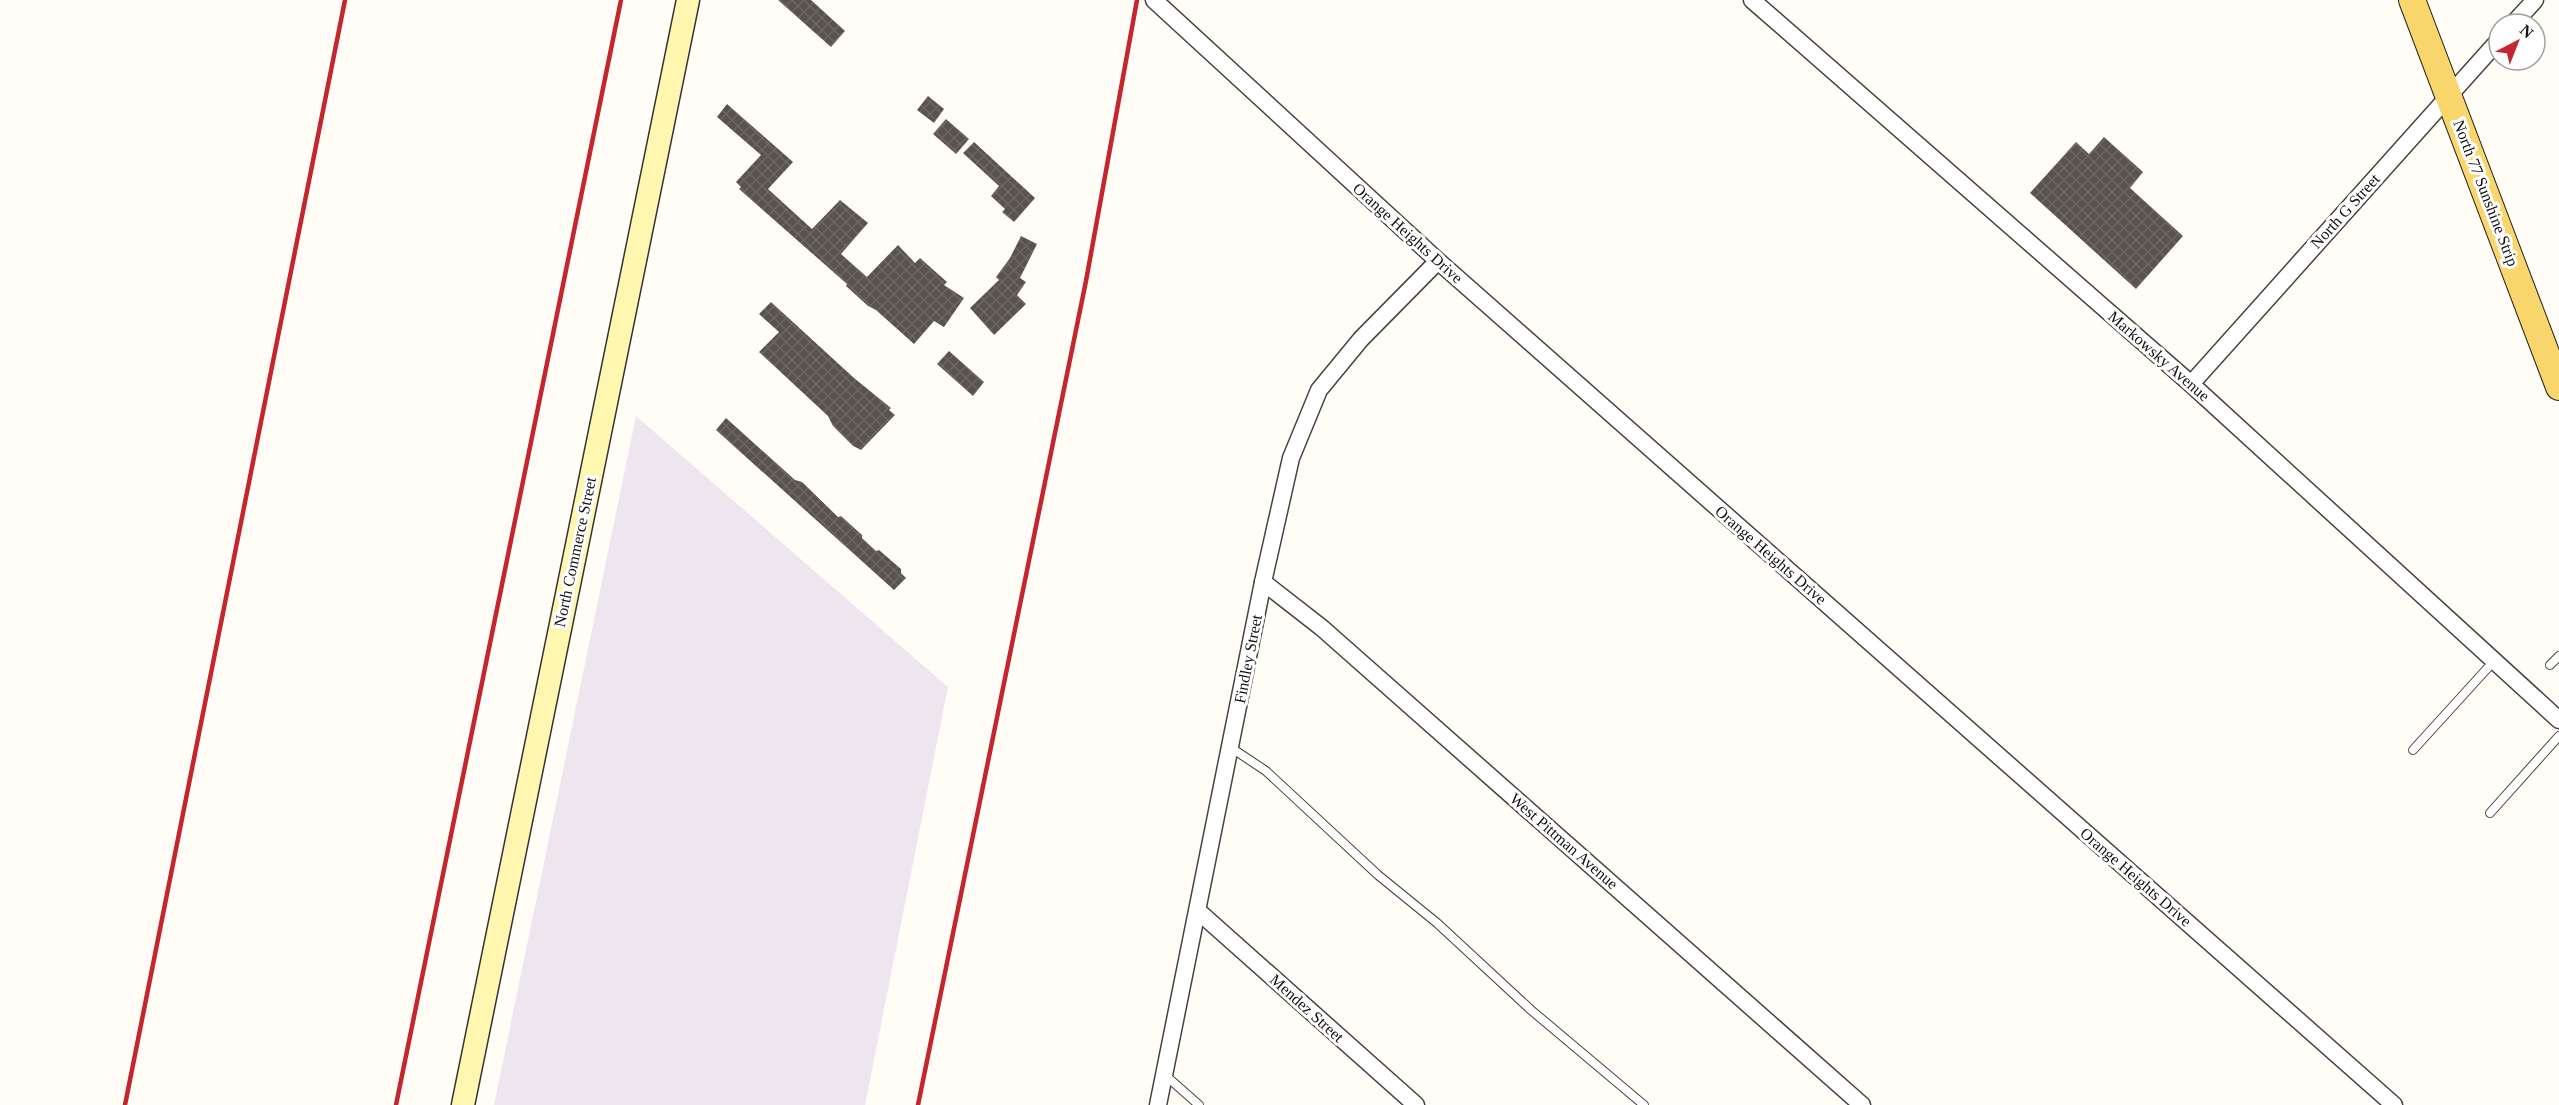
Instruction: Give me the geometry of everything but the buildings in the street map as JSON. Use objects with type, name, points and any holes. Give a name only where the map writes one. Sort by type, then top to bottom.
[{"type":"main road","name":"North Commerce Street","points":[[463,1105],[688,0]]},
{"type":"main road","name":"North 77 Sunshine Strip","points":[[2412,0],[2559,387]]},
{"type":"street","name":"Orange Heights Drive","points":[[1154,0],[1438,261],[2394,1105]]},
{"type":"street","name":"Markowsky Avenue","points":[[1752,0],[2191,384],[2559,720]]},
{"type":"street","points":[[2524,12],[2535,0]]},
{"type":"street","name":"North G Street","points":[[2191,384],[2487,53]]},
{"type":"street","name":"Findley Street","points":[[1158,1105],[1263,582],[1291,458],[1319,390],[1361,339],[1438,261]]},
{"type":"street","name":"West Pittman Avenue","points":[[1263,582],[1322,628],[1862,1105]]},
{"type":"street","name":"Mendez Street","points":[[1198,911],[1416,1105]]},
{"type":"lane","points":[[2550,665],[2559,656]]},
{"type":"lane","points":[[2414,750],[2494,661]]},
{"type":"lane","points":[[2490,813],[2559,736]]},
{"type":"lane","points":[[1230,747],[1266,771],[1378,875],[1437,924],[1531,1010],[1644,1105]]},
{"type":"lane","points":[[1164,1074],[1199,1105]]},
{"type":"shaded area","points":[[636,416],[948,687],[865,1105],[494,1105]]},
{"type":"railway","points":[[125,1105],[345,0]]},
{"type":"railway","points":[[396,1105],[621,0]]},
{"type":"railway","points":[[918,1105],[1086,281],[1137,0]]}]
